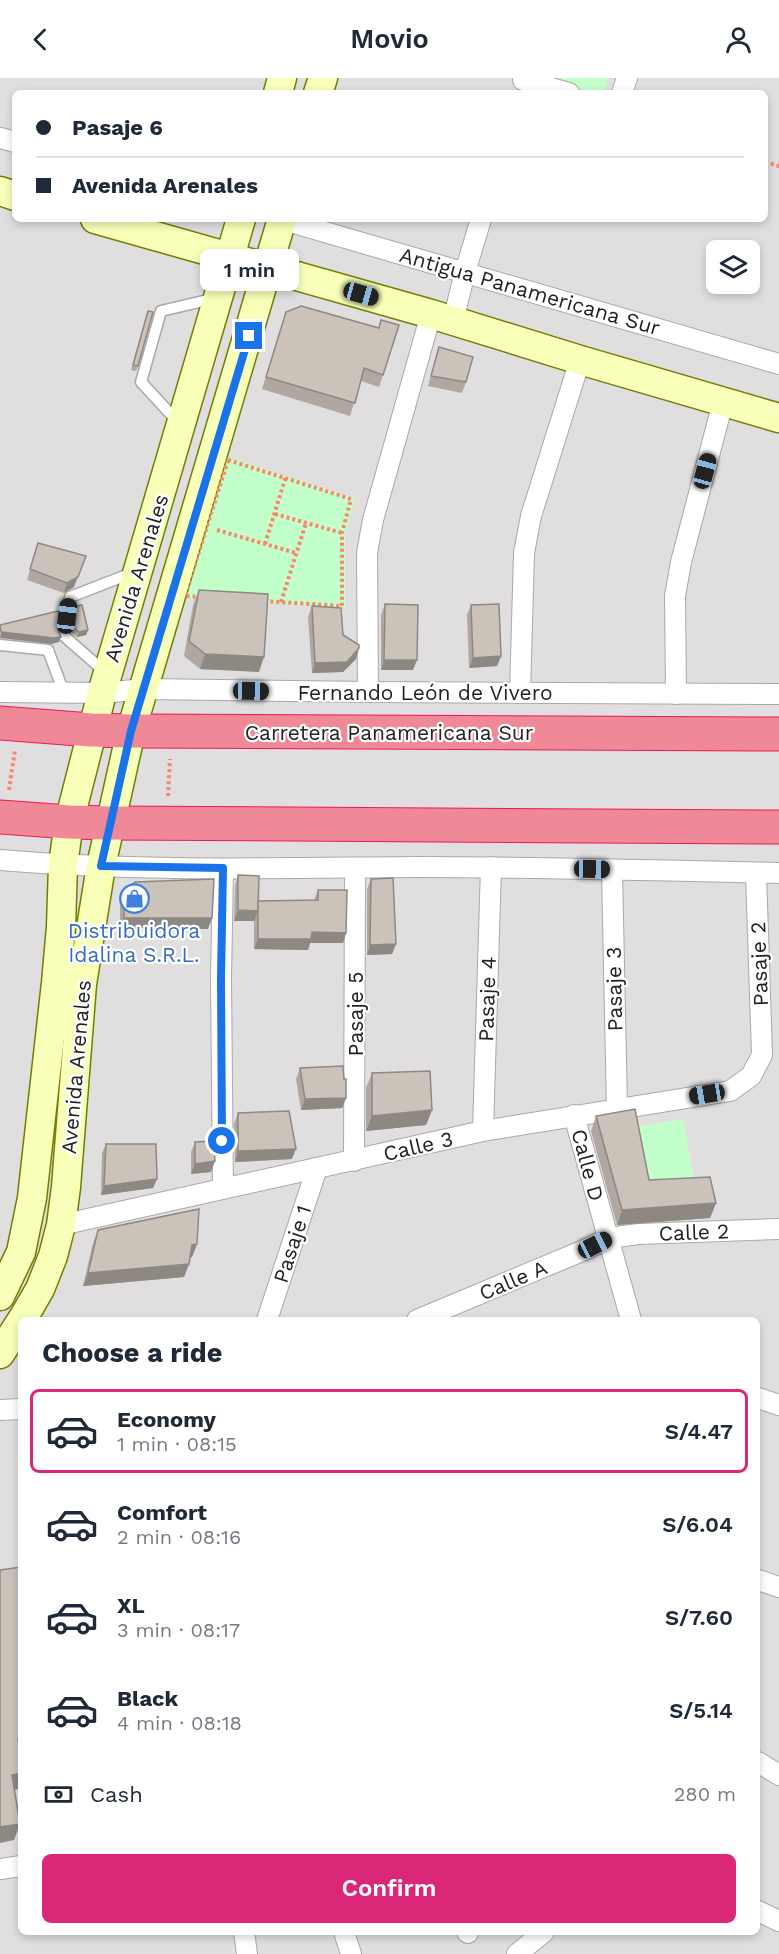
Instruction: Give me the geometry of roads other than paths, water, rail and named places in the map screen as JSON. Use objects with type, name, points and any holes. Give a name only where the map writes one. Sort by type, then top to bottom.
[{"type":"highway","name":"Carretera Panamericana Sur","points":[[10,724],[131,731],[779,734]]},
{"type":"highway","points":[[2,817],[110,823],[779,827]]},
{"type":"street","points":[[522,84],[553,90]]},
{"type":"street","points":[[105,222],[442,318],[779,418]]},
{"type":"street","name":"Avenida Arenales","points":[[0,1296],[21,1252],[32,1198],[57,972],[63,866],[69,822],[105,684],[240,222]]},
{"type":"street","name":"Avenida Arenales","points":[[23,1317],[40,1289],[53,1256],[61,1226],[82,984],[101,866],[131,731],[269,268],[280,222]]},
{"type":"street","name":"Antigua Panamericana Sur","points":[[291,222],[779,364]]},
{"type":"street","points":[[368,692],[367,553],[373,520],[442,318],[465,272],[480,222]]},
{"type":"street","points":[[520,693],[524,553],[531,516],[580,360]]},
{"type":"street","points":[[676,694],[675,596],[681,562],[723,402]]},
{"type":"street","name":"Fernando León de Vivero","points":[[0,692],[64,693],[105,684],[145,689],[779,694]]},
{"type":"street","points":[[0,860],[63,866],[491,867],[779,873]]},
{"type":"street","name":"Pasaje 4","points":[[483,1131],[491,867]]},
{"type":"street","points":[[223,868],[221,978],[223,1188]]},
{"type":"street","name":"Pasaje 5","points":[[354,1161],[355,868]]},
{"type":"street","name":"Pasaje 3","points":[[612,870],[617,1109]]},
{"type":"street","name":"Pasaje 2","points":[[756,873],[762,1055]]},
{"type":"street","name":"Calle 3","points":[[61,1226],[483,1131],[730,1091],[751,1076],[762,1055]]},
{"type":"street","name":"Calle D","points":[[574,1115],[630,1317]]},
{"type":"street","name":"Pasaje 1","points":[[268,1317],[318,1168]]},
{"type":"street","name":"Calle 2","points":[[609,1238],[639,1234],[779,1229]]},
{"type":"street","name":"Calle A","points":[[424,1317],[609,1238]]},
{"type":"street","name":"Avenida Arenales","points":[[0,1354],[18,1326]]},
{"type":"street","points":[[760,1399],[779,1405]]},
{"type":"street","points":[[0,1410],[18,1409]]},
{"type":"street","points":[[760,1581],[779,1587]]},
{"type":"street","points":[[760,1763],[779,1775]]},
{"type":"street","points":[[0,1869],[18,1866]]},
{"type":"street","points":[[760,1912],[779,1921]]},
{"type":"street","points":[[244,1935],[247,1954]]},
{"type":"street","points":[[345,1935],[351,1954]]},
{"type":"street","points":[[517,1954],[539,1935]]},
{"type":"lane","points":[[182,425],[141,382],[161,311],[219,298]]},
{"type":"lane","points":[[0,645],[48,650],[64,636],[70,597],[138,571]]},
{"type":"lane","points":[[64,636],[105,684]]},
{"type":"lane","points":[[48,650],[64,693]]},
{"type":"place","name":"Distribuidora Idalina S.R.L.","points":[[134,899]]}]
